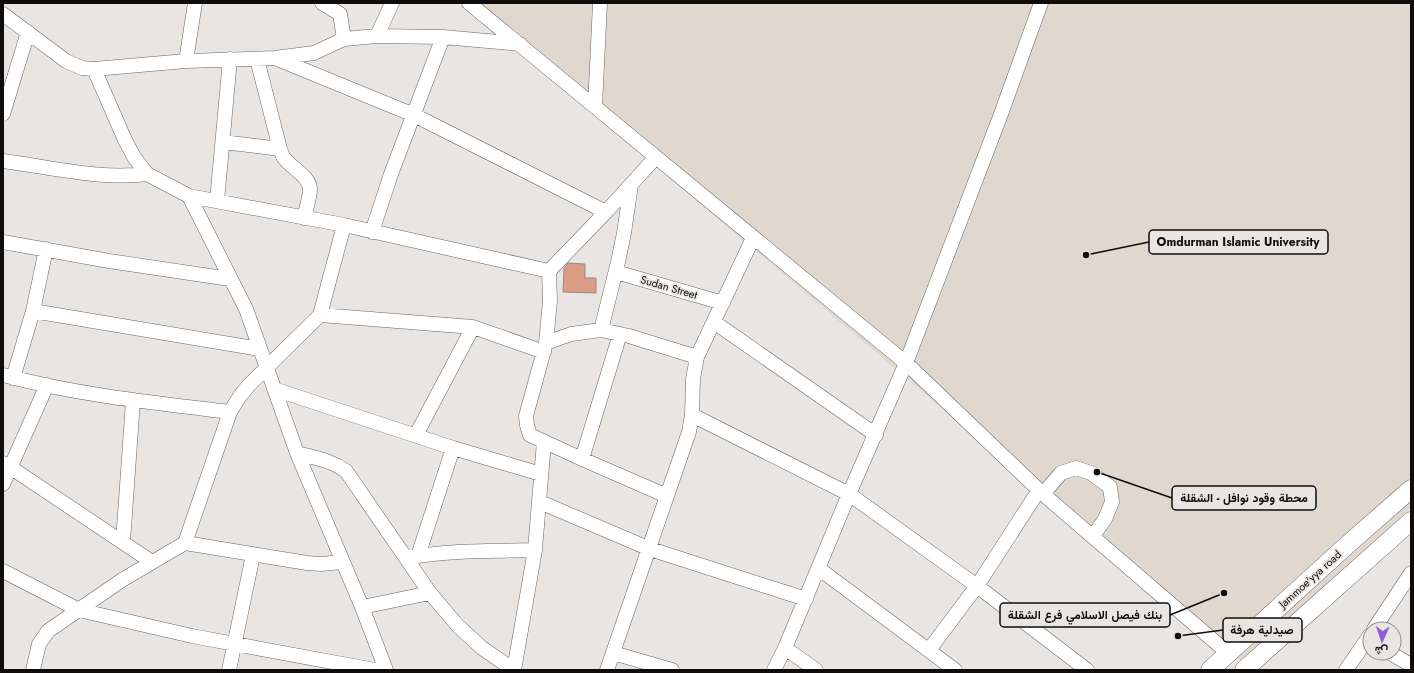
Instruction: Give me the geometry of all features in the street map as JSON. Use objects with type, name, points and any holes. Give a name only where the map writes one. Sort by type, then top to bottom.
[{"type":"main road","name":"Jammoe'yya road","points":[[1210,670],[1228,652],[1411,489]]},
{"type":"main road","points":[[1244,670],[1411,521]]},
{"type":"street","points":[[186,61],[195,3]]},
{"type":"street","points":[[322,3],[340,14],[344,39]]},
{"type":"street","points":[[377,36],[392,3]]},
{"type":"street","points":[[469,3],[596,106],[906,364],[1041,492],[1228,652]]},
{"type":"street","points":[[596,106],[600,3]]},
{"type":"street","points":[[774,670],[786,648],[849,494],[906,364],[1041,3]]},
{"type":"street","points":[[3,14],[66,61],[82,68],[94,70],[186,61],[230,59],[257,60],[275,58],[314,53],[344,39],[377,36],[443,38],[520,44]]},
{"type":"street","points":[[3,114],[7,84],[28,32]]},
{"type":"street","points":[[372,232],[391,174],[443,38]]},
{"type":"street","points":[[275,58],[414,115],[606,212]]},
{"type":"street","points":[[218,201],[230,59]]},
{"type":"street","points":[[257,60],[283,157],[305,178],[310,189],[304,218]]},
{"type":"street","points":[[94,70],[134,157],[147,174],[189,196],[344,225],[549,271]]},
{"type":"street","points":[[223,142],[280,149]]},
{"type":"street","points":[[656,157],[549,271],[550,301],[545,347],[526,416],[530,435],[667,496]]},
{"type":"street","points":[[3,161],[100,175],[130,176],[147,174]]},
{"type":"street","points":[[601,330],[616,272],[624,233],[631,185]]},
{"type":"street","points":[[189,196],[246,308],[266,369],[297,453],[362,608],[386,670]]},
{"type":"street","points":[[186,544],[230,412],[240,396],[320,315],[344,225]]},
{"type":"street","points":[[607,670],[689,432],[692,416],[693,379],[697,357],[753,238]]},
{"type":"street","points":[[3,242],[116,262],[230,279]]},
{"type":"street","points":[[46,249],[33,312],[8,376],[133,401],[230,412]]},
{"type":"street","name":"Sudan Street","points":[[616,272],[723,303]]},
{"type":"street","points":[[33,312],[260,349]]},
{"type":"street","points":[[320,315],[473,327],[545,347],[571,334],[601,330],[620,334],[697,357]]},
{"type":"street","points":[[714,322],[876,435]]},
{"type":"street","points":[[416,435],[473,327]]},
{"type":"street","points":[[582,459],[620,334]]},
{"type":"street","points":[[3,484],[6,465],[47,385]]},
{"type":"street","points":[[274,389],[453,448],[541,474]]},
{"type":"street","points":[[123,542],[133,401]]},
{"type":"street","points":[[692,416],[849,494],[976,586],[1087,670]]},
{"type":"street","points":[[297,453],[328,461],[346,471],[412,557],[430,593],[458,626],[482,648],[514,670],[535,550],[544,442]]},
{"type":"street","points":[[412,557],[453,448]]},
{"type":"street","points":[[6,465],[152,562]]},
{"type":"street","points":[[929,650],[976,586],[1041,492],[1061,473],[1076,468],[1091,473],[1110,487],[1112,502],[1105,519],[1093,536]]},
{"type":"street","points":[[540,502],[650,548],[806,599]]},
{"type":"street","points":[[33,670],[39,644],[48,631],[122,580],[186,544],[321,564],[342,562]]},
{"type":"street","points":[[412,557],[471,552],[535,550]]},
{"type":"street","points":[[229,670],[253,554]]},
{"type":"street","points":[[818,568],[955,670]]},
{"type":"street","points":[[3,571],[79,610],[338,667],[375,670]]},
{"type":"street","points":[[1380,621],[1411,573]]},
{"type":"street","points":[[362,608],[430,593]]},
{"type":"street","points":[[786,648],[816,670]]},
{"type":"street","points":[[1346,670],[1362,648]]},
{"type":"street","points":[[613,654],[672,670]]},
{"type":"street","points":[[1402,660],[1411,665]]},
{"type":"shaded area","points":[[463,3],[1411,3],[1411,508],[1241,661]]},
{"type":"building","points":[[568,263],[585,264],[585,278],[596,278],[596,293],[563,292],[564,268]]},
{"type":"place","name":"Omdurman Islamic University","points":[[1086,255]]},
{"type":"place","name":"محطة وقود نوافل - الشقلة","points":[[1097,472]]},
{"type":"place","name":"بنك فيصل الاسلامي فرع الشقلة","points":[[1224,593]]},
{"type":"place","name":"صيدلية هرفة","points":[[1178,636]]}]
